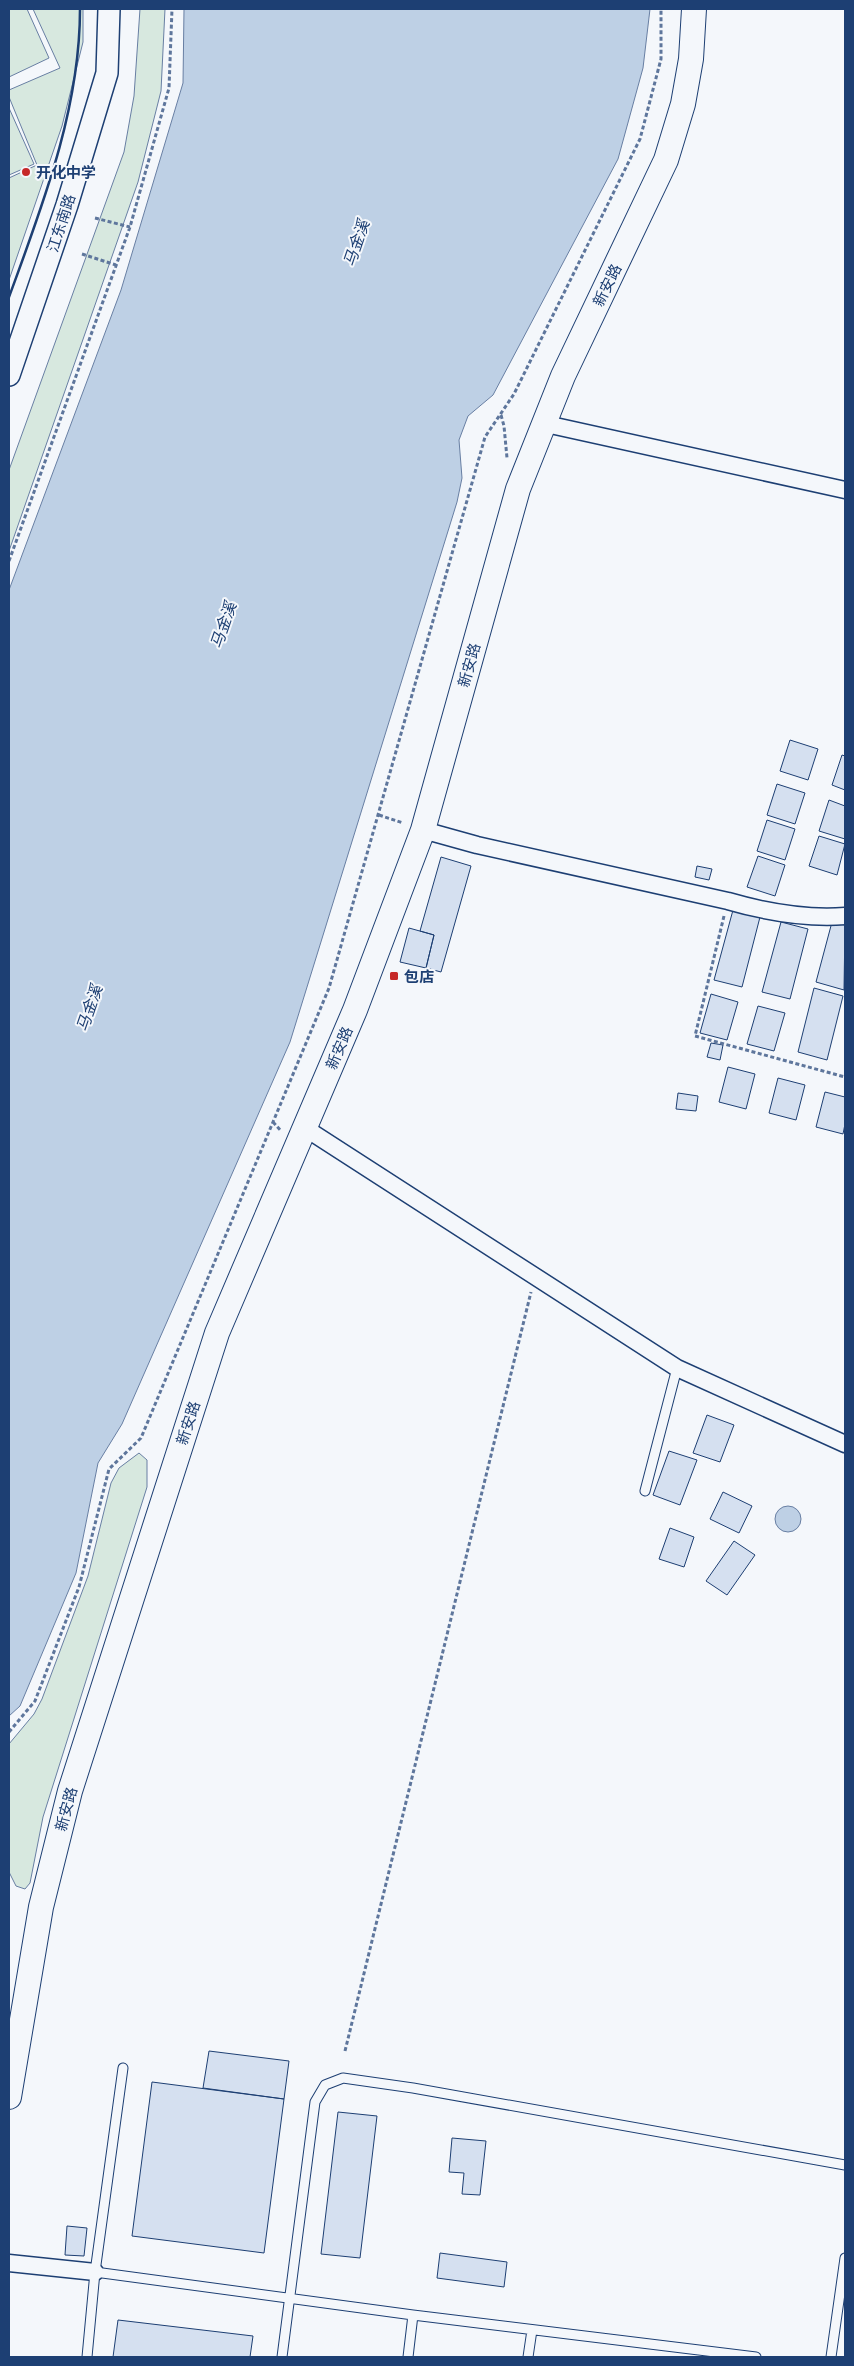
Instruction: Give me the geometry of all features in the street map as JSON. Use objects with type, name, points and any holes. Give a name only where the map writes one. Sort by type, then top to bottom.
[{"type":"main road","name":"新安路","points":[[9,2096],[41,1907],[70,1792],[217,1333],[355,1010],[423,830],[518,490],[546,424],[563,376],[666,160],[683,104],[692,59],[694,9]]},
{"type":"street","name":"江东南路","points":[[9,375],[67,205],[107,73],[109,9]]},
{"type":"street","points":[[546,424],[845,490]]},
{"type":"street","points":[[423,830],[477,845],[728,901],[762,911],[816,916],[845,916]]},
{"type":"street","points":[[305,1128],[677,1368],[845,1444]]},
{"type":"street","points":[[9,2263],[95,2272]]},
{"type":"lane","points":[[646,1491],[677,1368]]},
{"type":"lane","points":[[87,2357],[95,2272],[123,2068]]},
{"type":"lane","points":[[282,2357],[315,2102],[325,2085],[343,2078],[413,2088],[845,2166]]},
{"type":"lane","points":[[830,2357],[845,2258]]},
{"type":"lane","points":[[95,2272],[413,2316],[756,2357]]},
{"type":"lane","points":[[408,2357],[413,2316]]},
{"type":"lane","points":[[528,2357],[532,2330]]},
{"type":"path","points":[[9,561],[130,227],[169,88],[172,9]]},
{"type":"path","points":[[9,1732],[34,1701],[79,1588],[109,1469],[141,1438],[329,988],[485,437],[514,394],[640,139],[661,59],[661,9]]},
{"type":"path","points":[[95,218],[130,227]]},
{"type":"path","points":[[82,254],[116,265]]},
{"type":"path","points":[[500,414],[504,426],[507,460]]},
{"type":"path","points":[[379,814],[423,830]]},
{"type":"path","points":[[728,901],[695,1036],[845,1077]]},
{"type":"path","points":[[345,2051],[535,1277]]},
{"type":"shaded area","points":[[9,9],[27,9],[49,58],[9,77]]},
{"type":"shaded area","name":"开化中学","points":[[33,9],[83,9],[83,42],[62,126],[9,280],[9,178],[37,165],[9,97],[9,90],[60,68]]},
{"type":"shaded area","points":[[140,9],[165,9],[161,91],[138,182],[9,551],[9,470],[124,152],[134,96]]},
{"type":"shaded area","points":[[9,108],[34,164],[9,175]]},
{"type":"shaded area","points":[[139,1453],[147,1460],[147,1487],[43,1817],[30,1883],[25,1889],[16,1886],[9,1872],[9,1744],[34,1714],[42,1699],[88,1576],[111,1483],[119,1468]]},
{"type":"water","name":"马金溪","points":[[184,9],[650,9],[643,68],[618,159],[493,395],[468,416],[459,440],[462,478],[457,502],[290,1042],[122,1424],[98,1463],[76,1573],[20,1706],[9,1716],[9,590],[121,290],[183,83]]},
{"type":"water","points":[[788,1506],[798,1509],[801,1519],[798,1529],[788,1532],[778,1529],[775,1519],[778,1509]]},
{"type":"building","points":[[790,740],[818,749],[808,780],[780,771]]},
{"type":"building","points":[[842,755],[845,756],[845,790],[832,785]]},
{"type":"building","points":[[777,784],[805,793],[795,824],[767,815]]},
{"type":"building","points":[[829,800],[845,806],[845,839],[819,831]]},
{"type":"building","points":[[767,820],[795,829],[785,860],[757,851]]},
{"type":"building","points":[[819,836],[845,844],[837,875],[809,866]]},
{"type":"building","points":[[758,856],[785,865],[775,896],[747,887]]},
{"type":"building","points":[[441,857],[471,866],[441,972],[426,968],[434,935],[420,931]]},
{"type":"building","points":[[697,866],[712,869],[709,880],[695,877]]},
{"type":"building","points":[[733,910],[760,917],[742,987],[714,980]]},
{"type":"building","points":[[781,922],[808,929],[790,999],[762,992]]},
{"type":"building","points":[[832,922],[845,925],[844,990],[816,982]]},
{"type":"building","points":[[409,928],[434,935],[426,968],[400,962]]},
{"type":"building","points":[[814,988],[843,996],[827,1060],[798,1052]]},
{"type":"building","points":[[711,994],[738,1002],[727,1040],[700,1033]]},
{"type":"building","points":[[758,1006],[785,1013],[774,1051],[747,1044]]},
{"type":"building","points":[[711,1043],[723,1045],[720,1060],[707,1057]]},
{"type":"building","points":[[728,1067],[755,1074],[746,1109],[719,1102]]},
{"type":"building","points":[[778,1078],[805,1085],[796,1120],[769,1113]]},
{"type":"building","points":[[825,1092],[845,1097],[843,1134],[816,1127]]},
{"type":"building","points":[[678,1093],[698,1096],[696,1111],[676,1109]]},
{"type":"building","points":[[707,1415],[734,1425],[720,1462],[693,1453]]},
{"type":"building","points":[[669,1451],[697,1460],[680,1505],[653,1495]]},
{"type":"building","points":[[723,1492],[752,1506],[739,1533],[710,1519]]},
{"type":"building","points":[[670,1528],[694,1537],[684,1567],[659,1559]]},
{"type":"building","points":[[734,1541],[755,1555],[727,1595],[706,1581]]},
{"type":"building","points":[[209,2051],[289,2061],[284,2099],[203,2088]]},
{"type":"building","points":[[152,2082],[284,2099],[264,2253],[132,2236]]},
{"type":"building","points":[[338,2112],[377,2116],[360,2258],[321,2254]]},
{"type":"building","points":[[452,2138],[486,2141],[480,2195],[462,2194],[464,2173],[449,2172]]},
{"type":"building","points":[[67,2226],[87,2228],[84,2256],[65,2255]]},
{"type":"building","points":[[440,2253],[507,2262],[504,2287],[437,2278]]},
{"type":"building","points":[[118,2320],[253,2336],[250,2357],[113,2357]]},
{"type":"wall","points":[[9,297],[46,191],[66,120],[74,83],[80,9]]},
{"type":"place","name":"开化中学","points":[[26,172]]},
{"type":"place","name":"包店","points":[[394,976]]}]
